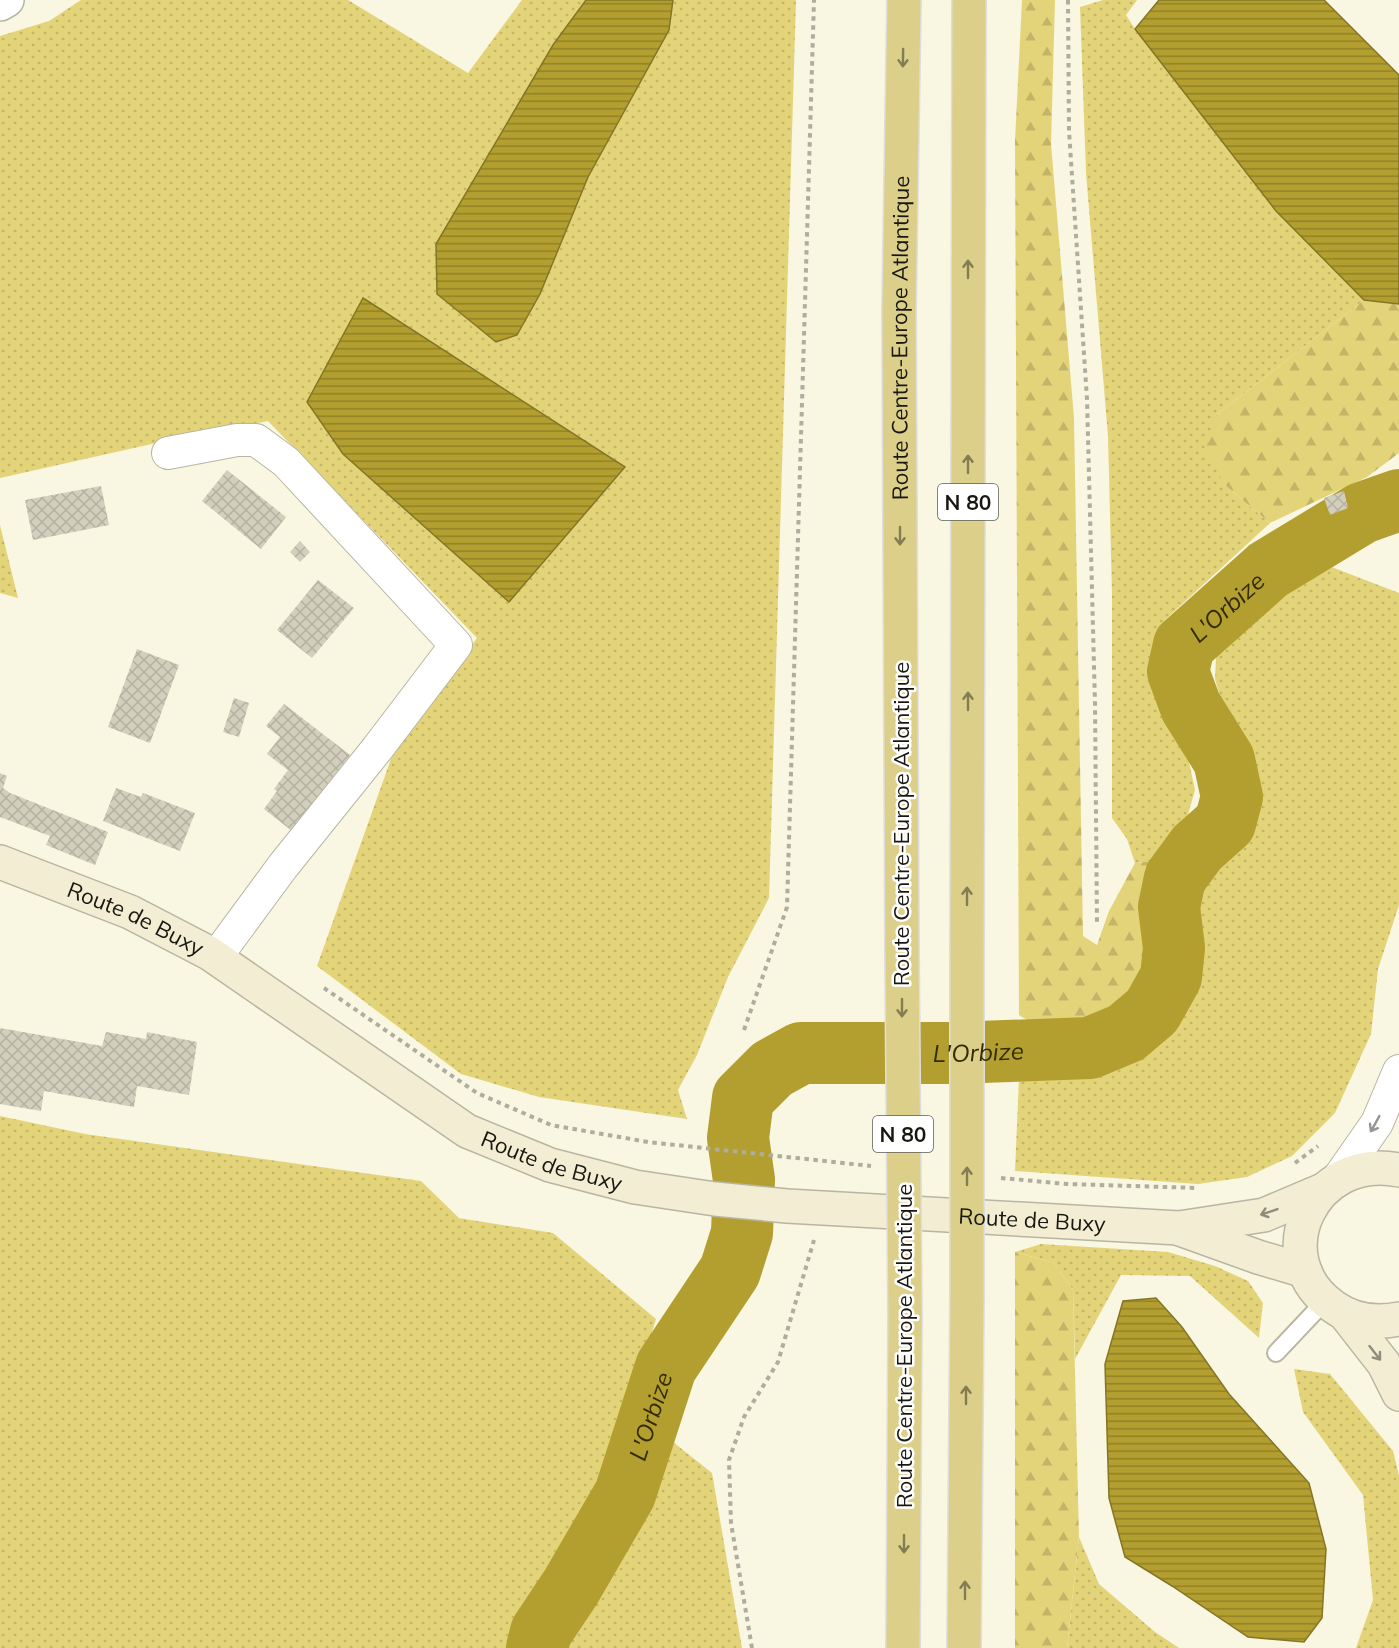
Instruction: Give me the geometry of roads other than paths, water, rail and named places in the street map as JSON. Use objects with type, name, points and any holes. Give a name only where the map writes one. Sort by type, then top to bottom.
[{"type":"highway","name":"Route Centre-Europe Atlantique","points":[[903,1648],[905,1317],[899,309],[904,0]]},
{"type":"highway","name":"N 80","points":[[964,1648],[967,1297],[969,0]]},
{"type":"main road","name":"Route de Buxy","points":[[0,862],[130,912],[216,957],[467,1131],[550,1166],[634,1187],[715,1199],[787,1206],[1179,1228]]},
{"type":"main road","points":[[1179,1228],[1264,1215],[1361,1169],[1384,1167],[1399,1170]]},
{"type":"main road","points":[[1332,1183],[1310,1208],[1302,1228],[1301,1250],[1305,1271],[1313,1287],[1334,1307],[1384,1364],[1399,1395]]},
{"type":"main road","points":[[1179,1228],[1258,1257],[1305,1271]]},
{"type":"main road","points":[[1334,1307],[1364,1321],[1385,1322],[1399,1319]]},
{"type":"street","points":[[0,4],[8,0]]},
{"type":"street","points":[[168,453],[237,440],[256,440],[286,462],[456,645],[377,749],[283,866],[216,957]]},
{"type":"street","points":[[1332,1183],[1377,1123],[1399,1071]]},
{"type":"lane","points":[[969,50],[975,0]]},
{"type":"lane","points":[[1276,1353],[1334,1307]]},
{"type":"waterway","name":"L'Orbize","points":[[537,1648],[541,1632],[571,1587],[625,1494],[666,1367],[730,1271],[742,1233],[744,1180],[738,1138],[743,1098],[772,1069],[801,1053],[953,1053],[1090,1048],[1126,1033],[1152,1011],[1171,977],[1174,948],[1169,907],[1175,878],[1197,848],[1225,823],[1232,797],[1224,760],[1191,707],[1178,672],[1184,645],[1268,570],[1362,513],[1399,500]]}]
